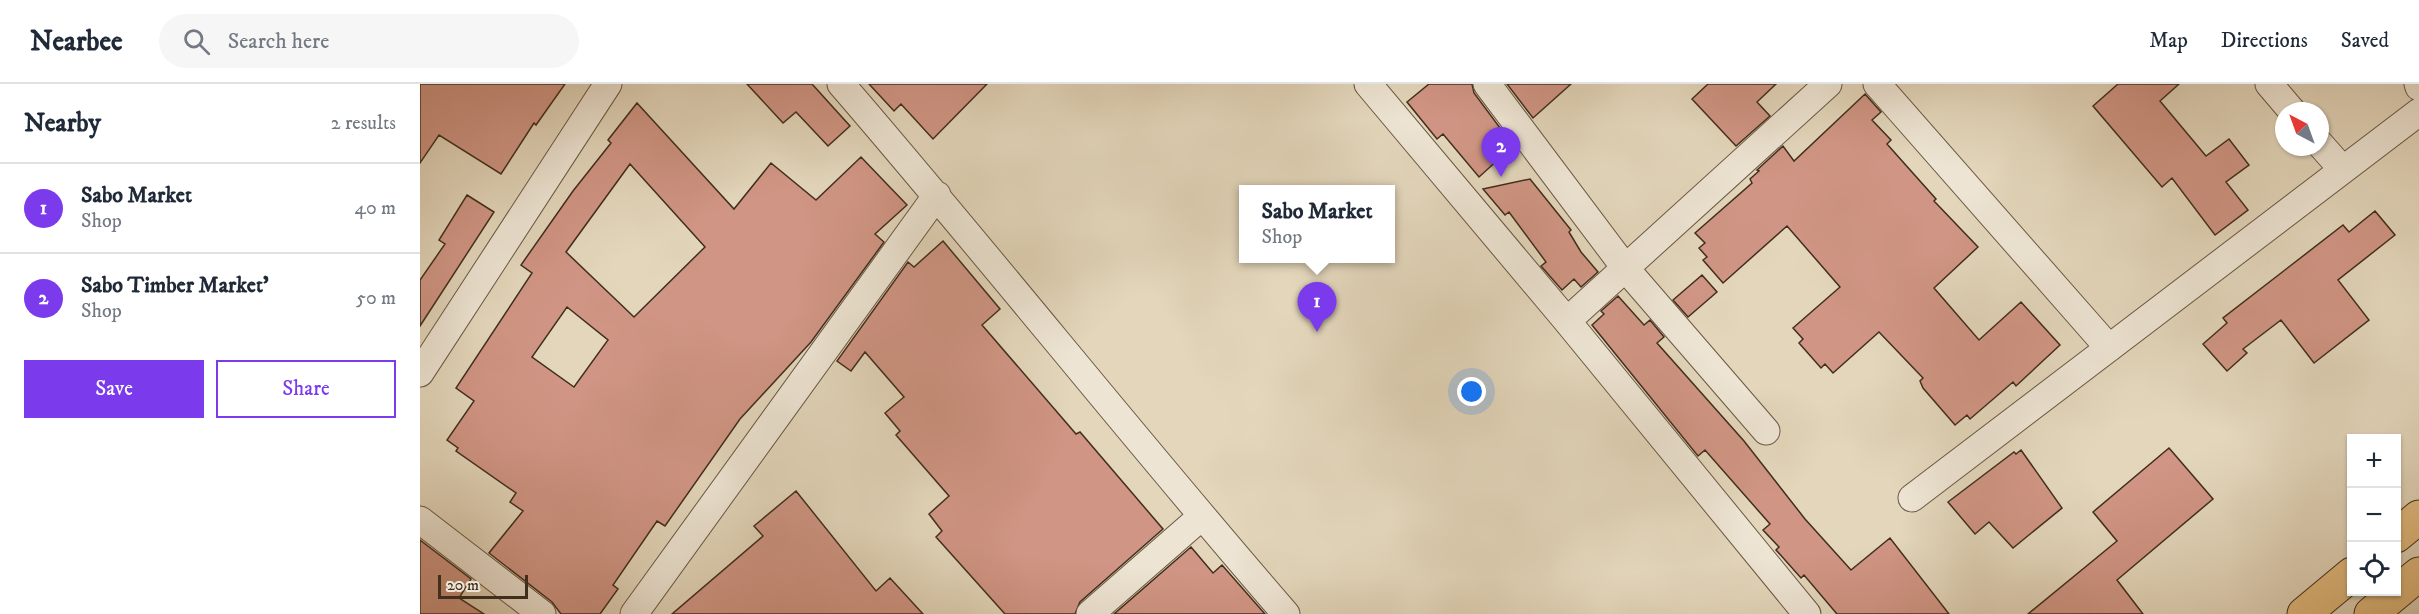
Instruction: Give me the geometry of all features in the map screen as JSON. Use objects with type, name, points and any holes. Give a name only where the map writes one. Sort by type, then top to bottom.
[{"type":"highway","points":[[2401,533],[2419,517]]},
{"type":"highway","points":[[2371,614],[2419,574]]},
{"type":"highway","points":[[2304,614],[2347,578]]},
{"type":"street","points":[[420,373],[608,84]]},
{"type":"street","points":[[841,84],[937,195],[1201,517],[1287,614]]},
{"type":"street","points":[[1368,84],[1567,321],[1806,614]]},
{"type":"street","points":[[1488,84],[1626,269],[1766,430]]},
{"type":"street","points":[[1567,321],[1828,84]]},
{"type":"street","points":[[1877,84],[2109,348]]},
{"type":"street","points":[[2269,84],[2284,102]]},
{"type":"street","points":[[1912,498],[2419,112]]},
{"type":"street","points":[[2329,154],[2343,170]]},
{"type":"street","points":[[634,614],[937,195]]},
{"type":"street","points":[[1090,614],[1201,517]]},
{"type":"street","points":[[420,520],[542,614]]},
{"type":"building","points":[[420,84],[565,84],[536,125],[534,123],[501,174],[439,135],[420,163]]},
{"type":"building","points":[[747,84],[812,84],[850,126],[828,146],[796,112],[783,123]]},
{"type":"building","points":[[869,84],[987,84],[933,139],[901,104],[894,111]]},
{"type":"building","points":[[1429,84],[1472,84],[1474,93],[1509,140],[1505,143],[1510,149],[1479,177],[1443,134],[1437,139],[1407,102]]},
{"type":"building","points":[[1507,84],[1571,84],[1533,118]]},
{"type":"building","points":[[1708,84],[1776,84],[1757,102],[1770,116],[1736,146],[1692,99]]},
{"type":"building","points":[[2118,84],[2179,84],[2160,101],[2206,156],[2229,139],[2249,165],[2226,182],[2248,210],[2215,235],[2172,178],[2162,187],[2093,106]]},
{"type":"building","points":[[1865,94],[1881,112],[1872,120],[1891,140],[1887,144],[1936,199],[1934,201],[1978,247],[1934,288],[1979,340],[2021,302],[2060,345],[2016,386],[2013,382],[1970,419],[1967,415],[1955,425],[1923,388],[1920,381],[1923,378],[1879,332],[1833,373],[1825,364],[1821,368],[1799,343],[1803,339],[1793,328],[1840,287],[1787,226],[1723,283],[1703,260],[1707,257],[1699,248],[1705,243],[1695,233],[1752,183],[1750,179],[1759,171],[1757,170],[1783,146],[1794,161]]},
{"type":"building","points":[[637,103],[734,209],[771,163],[816,200],[861,157],[907,205],[875,234],[884,242],[811,342],[740,419],[665,526],[657,521],[613,585],[618,589],[600,614],[561,614],[552,602],[489,553],[523,511],[510,502],[516,493],[456,451],[458,448],[447,440],[474,401],[456,388],[532,273],[521,265],[573,191],[611,143],[608,140]],"holes":[[[630,164],[705,247],[634,317],[566,252]],[[567,307],[608,340],[574,387],[532,357]]]},
{"type":"building","points":[[1530,179],[1571,230],[1569,232],[1581,252],[1598,272],[1581,287],[1574,279],[1562,290],[1541,266],[1546,262],[1509,212],[1505,215],[1483,189]]},
{"type":"building","points":[[467,195],[494,212],[420,326],[420,280],[445,244],[439,240]]},
{"type":"building","points":[[2375,211],[2395,235],[2338,280],[2369,320],[2314,363],[2281,320],[2243,349],[2247,353],[2227,371],[2203,344],[2227,323],[2223,318],[2343,225],[2349,232]]},
{"type":"building","points":[[943,241],[1000,309],[982,325],[1076,434],[1080,432],[1163,529],[1080,602],[1075,614],[1005,614],[936,537],[942,531],[929,514],[949,496],[896,435],[900,431],[885,413],[904,397],[865,352],[851,371],[837,361],[908,262],[914,267]]},
{"type":"building","points":[[1702,275],[1717,292],[1688,317],[1673,300]]},
{"type":"building","points":[[1618,296],[1644,325],[1650,320],[1664,337],[1657,343],[1744,441],[1805,519],[1851,570],[1890,538],[1949,614],[1837,614],[1804,575],[1801,578],[1776,550],[1779,547],[1763,530],[1770,524],[1705,450],[1698,456],[1592,325],[1604,314],[1601,311]]},
{"type":"building","points":[[2169,448],[2213,499],[2117,580],[2143,614],[2028,614],[2117,541],[2093,512]]},
{"type":"building","points":[[2021,450],[2062,508],[2013,548],[1989,522],[1975,534],[1948,502],[2014,452],[2016,454]]},
{"type":"building","points":[[796,491],[876,591],[890,578],[923,614],[672,614],[763,536],[754,526]]},
{"type":"building","points":[[420,540],[471,579],[459,598],[484,614],[420,614]]},
{"type":"building","points":[[1191,547],[1213,573],[1222,565],[1265,614],[1114,614]]},
{"type":"place","name":"Sabo Timber Market'","points":[[1501,177]]},
{"type":"place","name":"Sabo Market","points":[[1317,332]]}]
